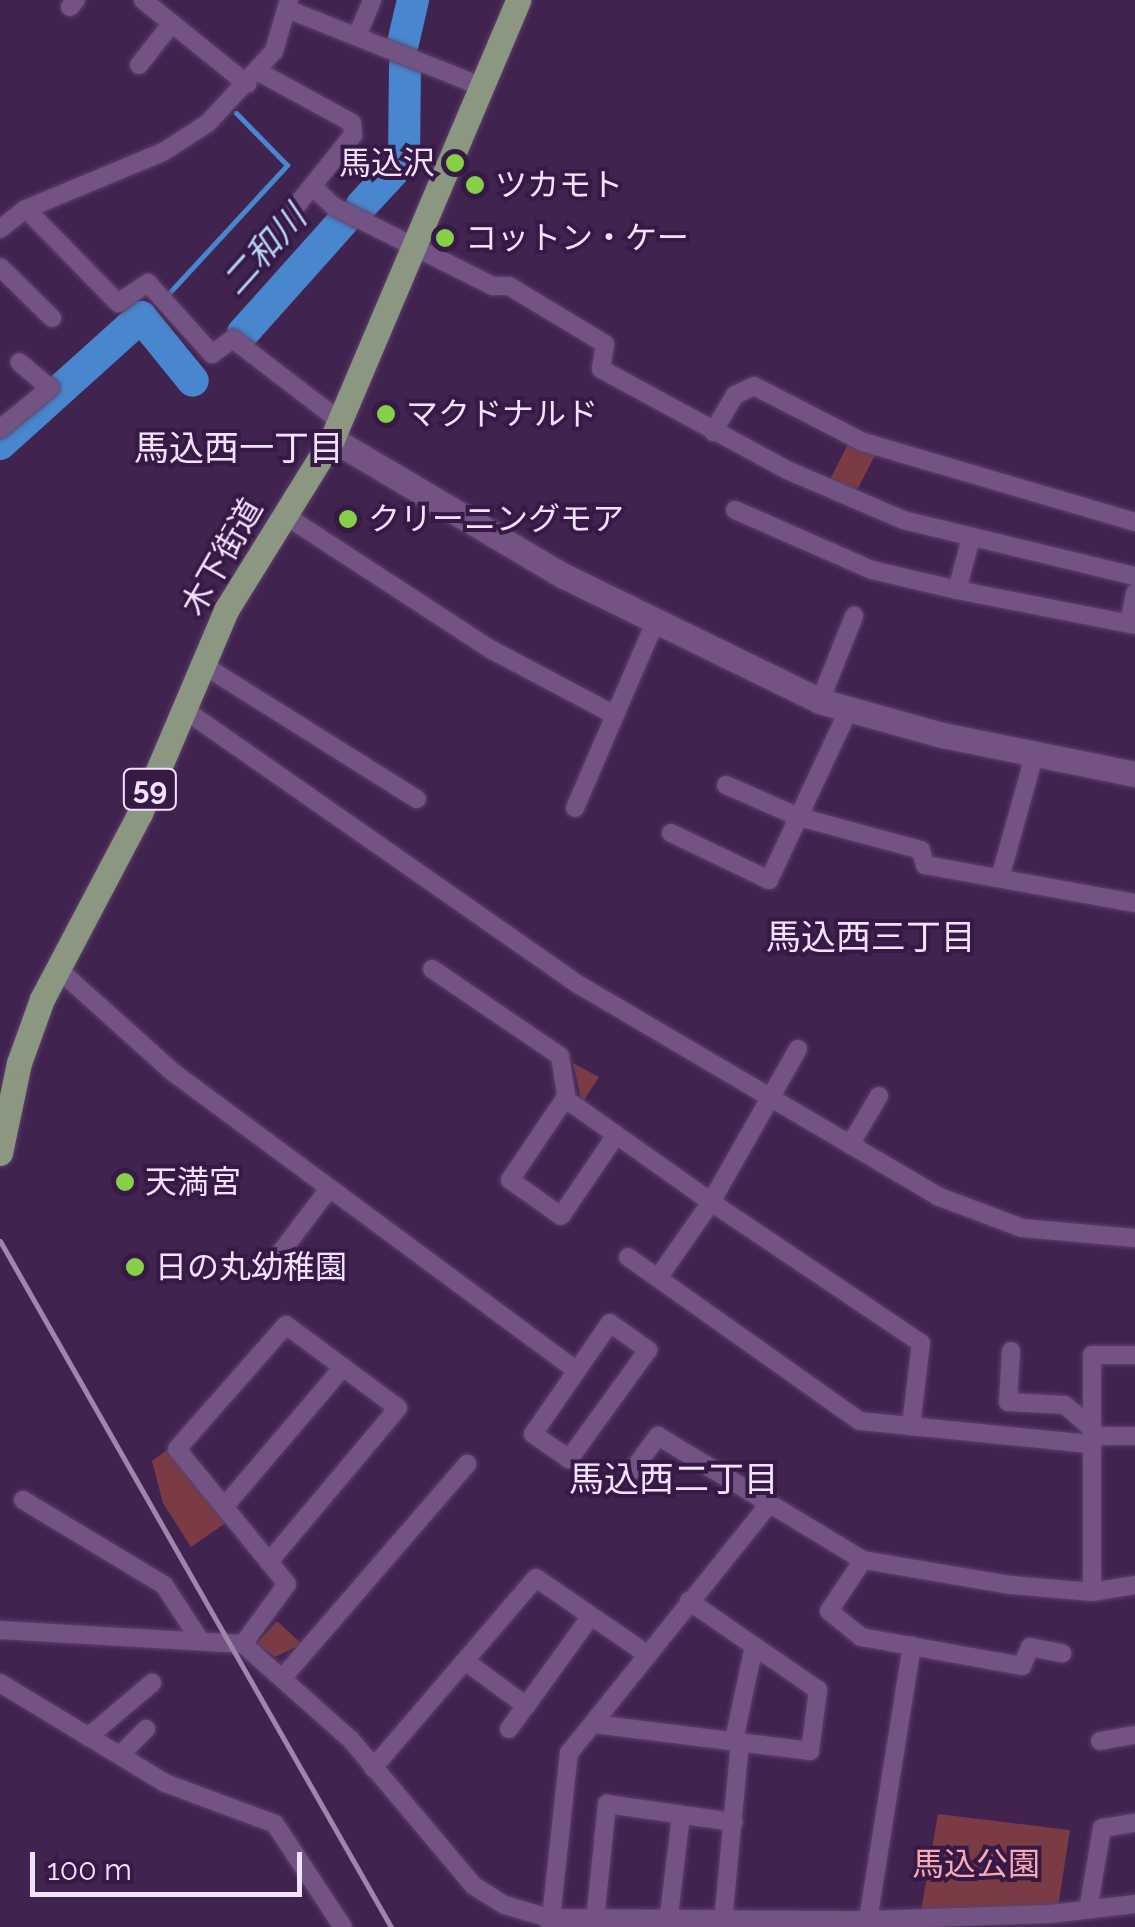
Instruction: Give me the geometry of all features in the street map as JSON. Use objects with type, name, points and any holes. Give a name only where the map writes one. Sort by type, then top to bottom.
[{"type":"main road","name":"木下街道","points":[[0,1153],[7,1087],[26,1038],[140,813],[200,662],[283,514],[336,430],[409,244],[518,0]]},
{"type":"street","points":[[143,0],[253,78],[352,123],[353,135],[260,251]]},
{"type":"street","points":[[357,36],[372,0]]},
{"type":"street","points":[[0,229],[26,209],[187,138],[253,78],[274,51],[288,5],[478,85]]},
{"type":"street","points":[[139,65],[172,23]]},
{"type":"street","points":[[314,188],[333,206],[493,286],[509,286],[604,344],[600,369],[713,432],[904,520],[1135,576]]},
{"type":"street","points":[[26,209],[118,304],[148,283],[212,354],[233,339],[336,430],[499,540],[655,622],[848,710],[1135,774]]},
{"type":"street","points":[[0,267],[52,318]]},
{"type":"street","points":[[4,421],[50,388],[19,362]]},
{"type":"street","points":[[713,432],[735,395],[754,386],[863,442],[1135,522]]},
{"type":"street","points":[[735,510],[872,570],[957,590],[1132,625],[1135,594]]},
{"type":"street","points":[[283,514],[492,650],[615,715]]},
{"type":"street","points":[[957,590],[971,538]]},
{"type":"street","points":[[820,700],[854,616]]},
{"type":"street","points":[[575,808],[655,622]]},
{"type":"street","points":[[200,662],[417,799]]},
{"type":"street","points":[[182,708],[581,986],[772,1102],[988,1220],[1135,1238]]},
{"type":"street","points":[[671,833],[769,880],[848,710]]},
{"type":"street","points":[[1000,878],[1034,754]]},
{"type":"street","points":[[726,785],[798,817],[922,850],[925,865],[1135,904]]},
{"type":"street","points":[[58,969],[174,1073],[576,1371]]},
{"type":"street","points":[[432,969],[560,1056],[566,1097],[510,1180],[562,1216],[616,1135]]},
{"type":"street","points":[[658,1278],[712,1202],[772,1102],[798,1049]]},
{"type":"street","points":[[850,1145],[879,1096]]},
{"type":"street","points":[[566,1097],[920,1343],[911,1426]]},
{"type":"street","points":[[275,1260],[328,1190]]},
{"type":"street","points":[[628,1256],[860,1421],[1135,1436]]},
{"type":"street","points":[[610,1323],[648,1350],[569,1459],[532,1434],[576,1371],[610,1323]]},
{"type":"street","points":[[243,1644],[287,1584],[177,1449],[286,1325],[398,1408],[270,1562]]},
{"type":"street","points":[[1011,1351],[1008,1402],[1066,1406],[1091,1435]]},
{"type":"street","points":[[1092,1592],[1092,1355],[1135,1355]]},
{"type":"street","points":[[224,1507],[343,1367]]},
{"type":"street","points":[[632,1471],[658,1436],[863,1560],[1092,1592],[1135,1586]]},
{"type":"street","points":[[284,1674],[467,1464]]},
{"type":"street","points":[[23,1500],[164,1585],[198,1636]]},
{"type":"street","points":[[549,1922],[569,1753],[769,1504]]},
{"type":"street","points":[[863,1560],[830,1611],[861,1637],[1022,1666],[1030,1647],[1062,1653]]},
{"type":"street","points":[[372,1768],[536,1578],[648,1655]]},
{"type":"street","points":[[594,1724],[810,1751],[818,1690],[689,1601]]},
{"type":"street","points":[[509,1728],[591,1616]]},
{"type":"street","points":[[0,1630],[198,1636],[243,1644],[284,1674],[474,1886],[505,1905],[549,1922],[868,1920],[1088,1910],[1135,1904]]},
{"type":"street","points":[[724,1922],[737,1741],[754,1646]]},
{"type":"street","points":[[868,1920],[912,1646]]},
{"type":"street","points":[[465,1661],[526,1706]]},
{"type":"street","points":[[0,1683],[165,1784],[275,1824],[342,1927]]},
{"type":"street","points":[[88,1736],[152,1684]]},
{"type":"street","points":[[120,1755],[146,1728]]},
{"type":"street","points":[[1100,1741],[1135,1736]]},
{"type":"street","points":[[595,1920],[607,1804],[734,1822]]},
{"type":"street","points":[[671,1924],[681,1815]]},
{"type":"street","points":[[1088,1910],[1102,1828],[1135,1823]]},
{"type":"green space","points":[[849,442],[875,455],[854,496],[828,483]]},
{"type":"green space","points":[[573,1063],[599,1077],[582,1103]]},
{"type":"green space","points":[[168,1449],[227,1522],[191,1547],[163,1503],[152,1461]]},
{"type":"green space","points":[[277,1621],[302,1644],[275,1657],[256,1644]]},
{"type":"green space","name":"馬込公園","points":[[938,1814],[1070,1830],[1058,1907],[921,1911]]},
{"type":"waterway","name":"二和川","points":[[403,43],[413,0]]},
{"type":"waterway","name":"二和川","points":[[362,205],[404,160],[405,66]]},
{"type":"waterway","points":[[170,292],[287,165],[236,113]]},
{"type":"waterway","name":"二和川","points":[[243,333],[344,220]]},
{"type":"waterway","name":"二和川","points":[[0,444],[141,317],[193,381]]},
{"type":"railway","points":[[0,1241],[391,1927]]},
{"type":"place","name":"馬込沢","points":[[455,163]]},
{"type":"place","name":"ツカモト","points":[[475,185]]},
{"type":"place","name":"コットン・ケー","points":[[445,238]]},
{"type":"place","name":"マクドナルド","points":[[386,414]]},
{"type":"place","name":"クリーニングモア","points":[[348,519]]},
{"type":"place","name":"天満宮","points":[[125,1182]]},
{"type":"place","name":"日の丸幼稚園","points":[[135,1267]]},
{"type":"district","name":"馬込西一丁目","points":[[239,448]]},
{"type":"district","name":"馬込西三丁目","points":[[871,937]]},
{"type":"district","name":"馬込西二丁目","points":[[674,1479]]}]
